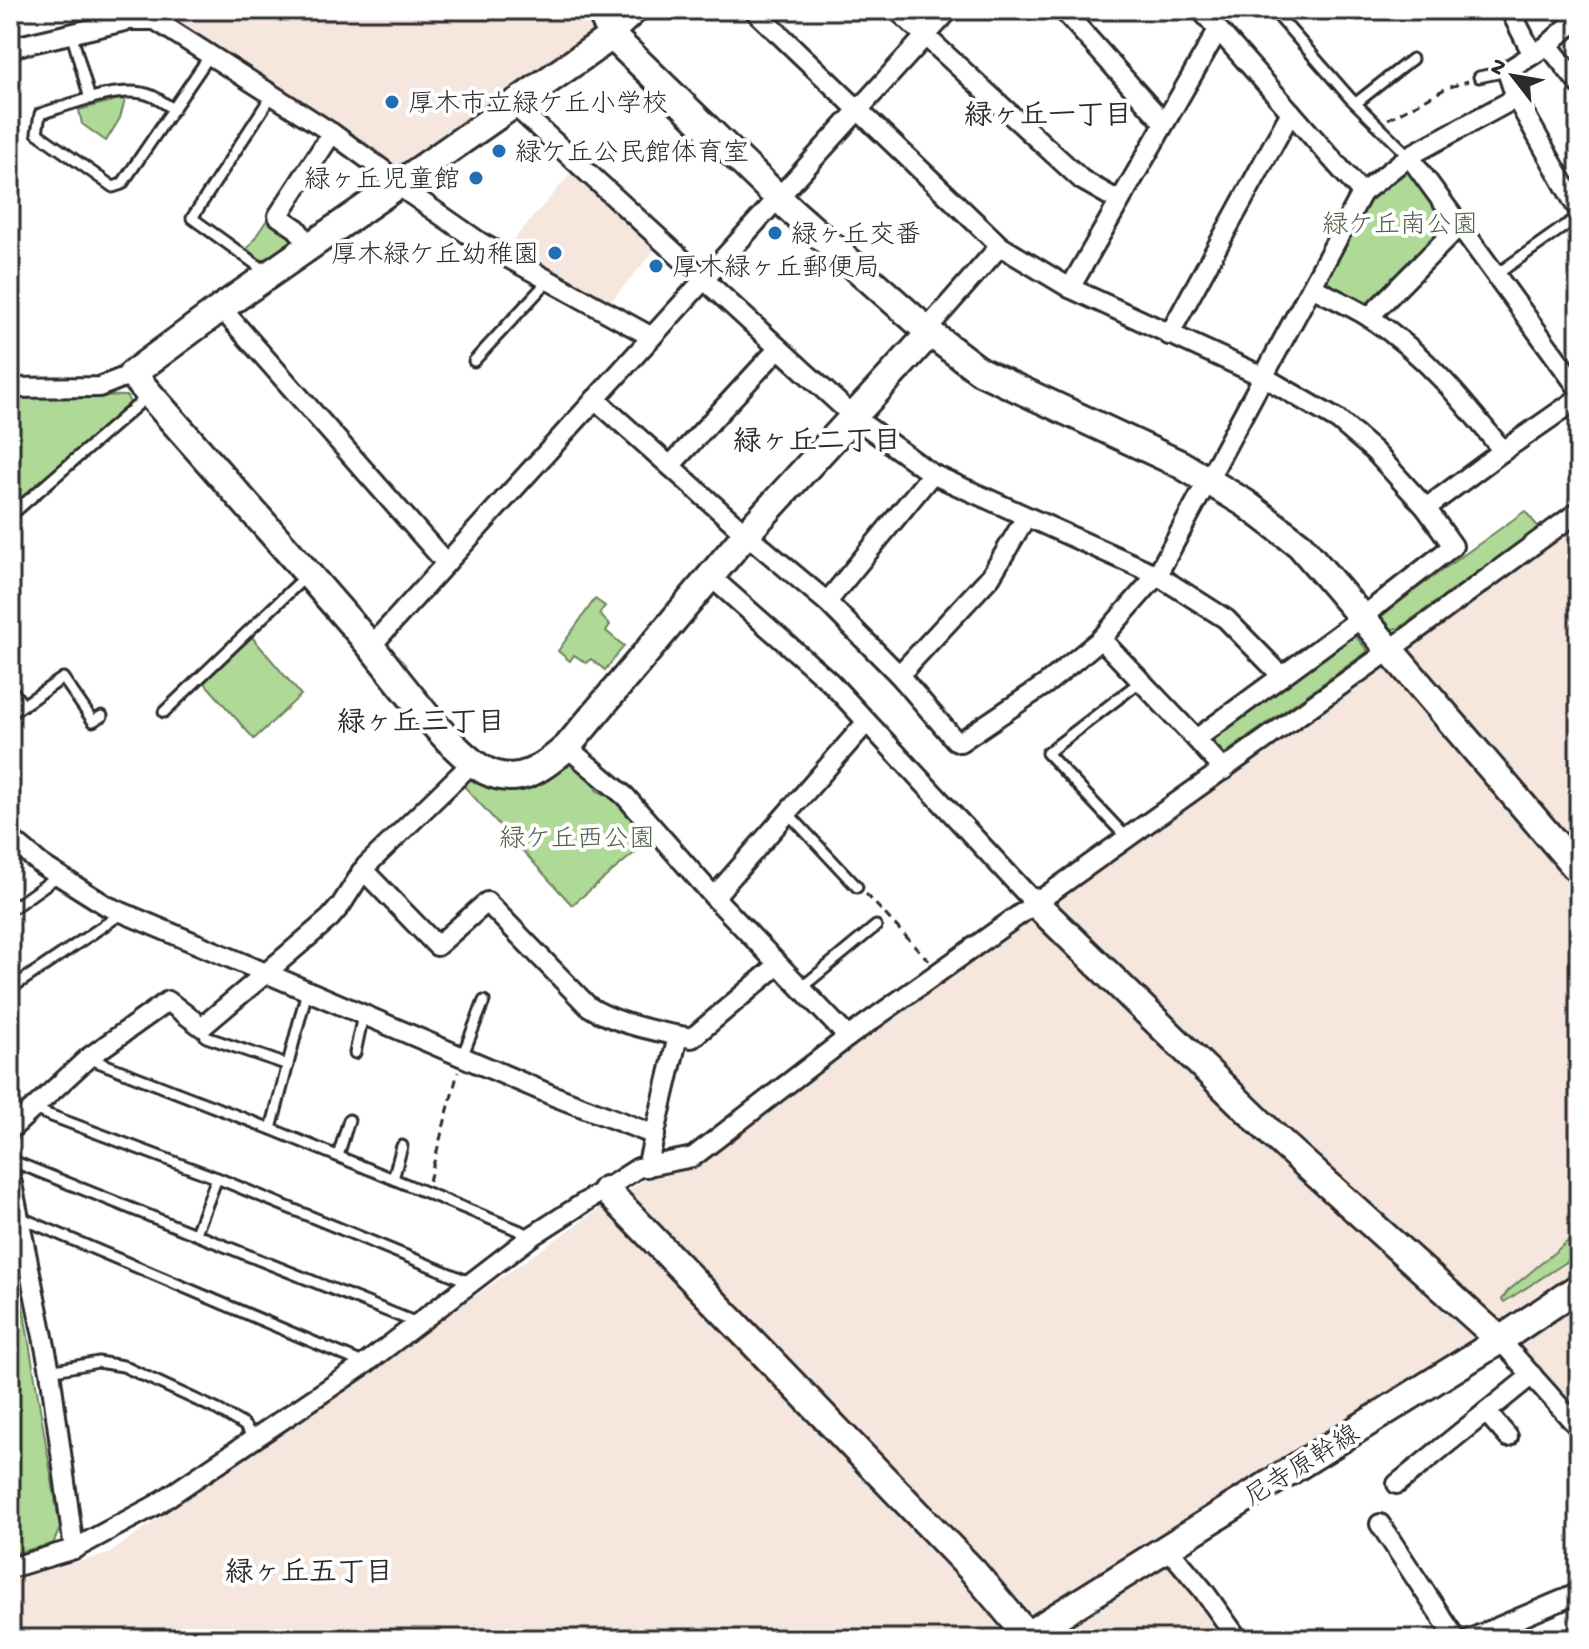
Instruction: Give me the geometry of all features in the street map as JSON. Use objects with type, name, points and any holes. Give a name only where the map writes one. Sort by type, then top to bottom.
[{"type":"street","points":[[600,10],[612,36],[778,198],[928,331],[980,371],[1150,449],[1209,480],[1278,526],[1300,545],[1579,871]]},
{"type":"street","points":[[10,388],[99,387],[132,374],[221,308],[612,36],[640,10]]},
{"type":"street","points":[[754,10],[1000,246],[1070,288],[1264,377],[1338,420],[1374,451],[1426,508],[1453,546],[1196,739]]},
{"type":"street","points":[[897,10],[1082,180],[1119,201]]},
{"type":"street","points":[[371,646],[949,10]]},
{"type":"street","points":[[1063,10],[1164,123]]},
{"type":"street","points":[[1201,10],[1362,193]]},
{"type":"street","points":[[1510,10],[1540,49],[1579,84]]},
{"type":"street","points":[[10,48],[128,15],[158,15],[210,55],[332,133],[383,170],[399,186],[481,243],[652,337]]},
{"type":"street","points":[[1579,17],[1507,71],[1516,98],[1579,214]]},
{"type":"street","points":[[1070,288],[1218,30]]},
{"type":"street","points":[[595,399],[827,602],[960,742],[1046,684],[1101,639],[1157,575],[1362,193],[1409,156],[1516,98]]},
{"type":"street","points":[[514,105],[855,418],[932,474],[1157,575],[1226,619],[1282,676]]},
{"type":"street","points":[[1169,335],[1291,112]]},
{"type":"street","points":[[310,248],[297,229],[278,216],[332,133]]},
{"type":"street","points":[[1409,156],[1579,389]]},
{"type":"street","points":[[1369,317],[1459,226]]},
{"type":"street","points":[[132,374],[472,763],[487,772],[517,778],[548,764],[567,747],[746,534],[855,418],[1000,246]]},
{"type":"street","points":[[1312,287],[1369,317],[1435,369],[1503,451]]},
{"type":"street","points":[[221,308],[446,563]]},
{"type":"street","points":[[670,466],[778,349]]},
{"type":"street","points":[[1426,508],[1579,398]]},
{"type":"street","points":[[827,602],[932,474]]},
{"type":"street","points":[[10,1568],[74,1549],[156,1505],[365,1364],[532,1236],[638,1168],[693,1157],[848,1037],[1224,770],[1579,511]]},
{"type":"street","points":[[899,675],[991,576],[1026,517]]},
{"type":"street","points":[[710,576],[830,682],[1034,902],[1272,1134],[1500,1340],[1579,1428]]},
{"type":"street","points":[[1101,639],[1224,770]]},
{"type":"street","points":[[714,897],[866,723]]},
{"type":"street","points":[[567,747],[625,796],[714,897],[848,1037]]},
{"type":"street","points":[[10,1130],[88,1058],[168,1001],[202,1027],[330,918],[361,872],[472,763]]},
{"type":"street","points":[[10,838],[58,876],[121,914],[655,1135]]},
{"type":"street","points":[[361,872],[370,877],[437,946],[487,902],[588,1006],[601,1014],[678,1036],[692,1038],[778,965]]},
{"type":"street","points":[[647,1167],[678,1036]]},
{"type":"street","points":[[10,1174],[50,1371],[74,1549]]},
{"type":"street","points":[[606,1190],[973,1571],[1024,1637]]},
{"type":"street","name":"尼寺原幹線","points":[[1024,1637],[1500,1340],[1579,1287]]},
{"type":"street","points":[[1397,1484],[1532,1375]]},
{"type":"street","points":[[1486,1412],[1508,1437]]},
{"type":"street","points":[[1390,1531],[1438,1598],[1456,1639]]},
{"type":"street","points":[[1167,1547],[1238,1639]]},
{"type":"street","points":[[1470,1639],[1493,1635],[1579,1593]]},
{"type":"lane","points":[[1273,10],[1356,103],[1409,156]]},
{"type":"lane","points":[[71,32],[90,99]]},
{"type":"lane","points":[[174,109],[149,94],[125,92],[40,114],[37,133],[113,187],[122,184],[174,109],[210,55]]},
{"type":"lane","points":[[1356,103],[1412,59]]},
{"type":"lane","points":[[1479,77],[1507,71]]},
{"type":"lane","points":[[270,275],[192,218],[272,95]]},
{"type":"lane","points":[[1497,274],[1579,214]]},
{"type":"lane","points":[[474,361],[487,353],[549,280]]},
{"type":"lane","points":[[10,516],[150,394]]},
{"type":"lane","points":[[164,712],[307,574]]},
{"type":"lane","points":[[10,714],[67,675],[98,719],[84,729]]},
{"type":"lane","points":[[1127,838],[1047,753],[1141,681]]},
{"type":"lane","points":[[14,693],[23,705]]},
{"type":"lane","points":[[787,812],[857,887]]},
{"type":"lane","points":[[10,910],[58,876]]},
{"type":"lane","points":[[10,989],[121,914]]},
{"type":"lane","points":[[801,988],[876,926]]},
{"type":"lane","points":[[864,936],[872,946]]},
{"type":"lane","points":[[271,1129],[307,991]]},
{"type":"lane","points":[[462,1057],[484,1001]]},
{"type":"lane","points":[[355,1053],[363,1015]]},
{"type":"lane","points":[[202,1027],[206,1037],[288,1065]]},
{"type":"lane","points":[[88,1058],[532,1236]]},
{"type":"lane","points":[[33,1109],[217,1178],[472,1283]]},
{"type":"lane","points":[[338,1156],[349,1120]]},
{"type":"lane","points":[[393,1179],[402,1146]]},
{"type":"lane","points":[[10,1160],[417,1323]]},
{"type":"lane","points":[[196,1233],[217,1178]]},
{"type":"lane","points":[[19,1217],[365,1364]]},
{"type":"lane","points":[[50,1371],[98,1362],[123,1366],[218,1410],[244,1425],[253,1437]]},
{"type":"path","points":[[1379,124],[1445,89],[1479,77]]},
{"type":"path","points":[[857,887],[879,906],[940,972]]},
{"type":"path","points":[[426,1193],[462,1057]]},
{"type":"shaded area","name":"厚木市立緑ケ丘小学校","points":[[171,10],[587,10],[593,25],[590,36],[397,169],[165,23]]},
{"type":"shaded area","points":[[575,169],[659,245],[607,306],[506,248]]},
{"type":"shaded area","points":[[1579,521],[1579,1413],[1498,1325],[1156,1540],[1229,1639],[10,1639],[10,1580],[108,1554],[612,1200],[647,1179],[701,1161],[810,1072]]},
{"type":"green space","points":[[125,100],[120,118],[106,141],[82,124],[79,110]]},
{"type":"green space","name":"緑ケ丘南公園","points":[[1406,165],[1453,221],[1373,304],[1363,306],[1329,289],[1327,280],[1375,192]]},
{"type":"green space","points":[[269,217],[292,234],[291,241],[266,260],[259,259],[246,251]]},
{"type":"green space","points":[[10,393],[127,396],[130,404],[12,508]]},
{"type":"green space","points":[[1525,511],[1540,529],[1399,628],[1392,629],[1380,615]]},
{"type":"green space","points":[[595,599],[605,606],[599,614],[610,625],[606,631],[624,646],[605,670],[591,659],[586,663],[574,655],[570,661],[558,651]]},
{"type":"green space","points":[[1354,634],[1368,651],[1220,757],[1207,737]]},
{"type":"green space","points":[[252,637],[301,695],[254,739],[204,682]]},
{"type":"green space","name":"緑ケ丘西公園","points":[[572,763],[594,784],[596,790],[612,798],[650,840],[572,905],[463,785],[475,777]]},
{"type":"green space","points":[[10,1229],[60,1528],[53,1544],[10,1554]]},
{"type":"green space","points":[[1573,1237],[1579,1244],[1579,1254],[1504,1302],[1502,1299],[1508,1291]]},
{"type":"place","name":"厚木市立緑ケ丘小学校","points":[[392,102]]},
{"type":"place","name":"緑ケ丘公民館体育室","points":[[499,151]]},
{"type":"place","name":"緑ヶ丘児童館","points":[[476,178]]},
{"type":"place","name":"緑ヶ丘交番","points":[[775,233]]},
{"type":"place","name":"厚木緑ケ丘幼稚園","points":[[555,253]]},
{"type":"place","name":"厚木緑ヶ丘郵便局","points":[[656,266]]},
{"type":"district","name":"緑ヶ丘一丁目","points":[[1048,113]]},
{"type":"district","name":"緑ヶ丘二丁目","points":[[817,439]]},
{"type":"district","name":"緑ヶ丘三丁目","points":[[421,720]]},
{"type":"district","name":"緑ヶ丘五丁目","points":[[309,1570]]}]
